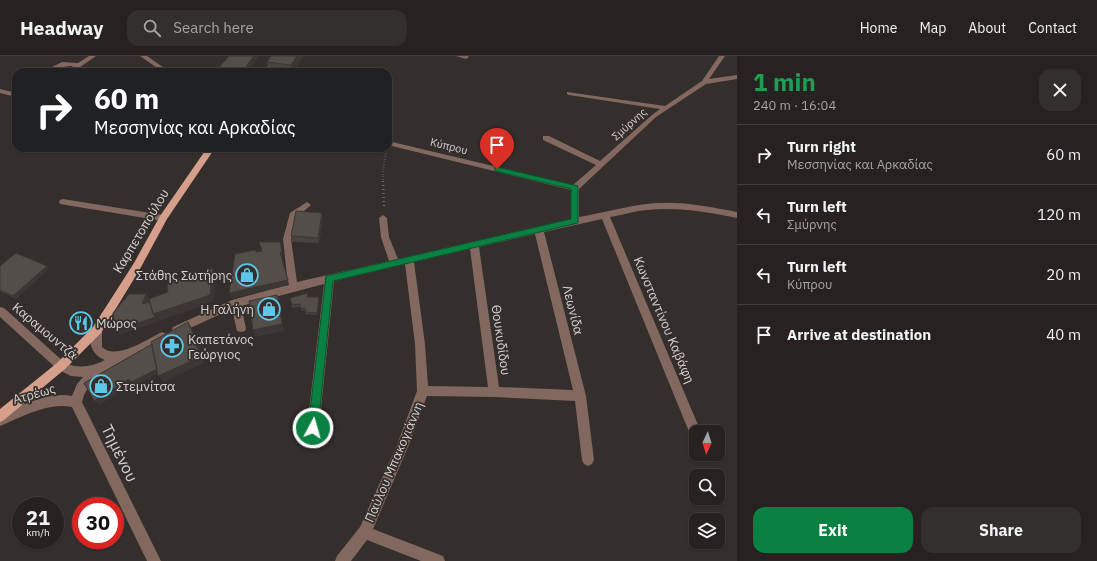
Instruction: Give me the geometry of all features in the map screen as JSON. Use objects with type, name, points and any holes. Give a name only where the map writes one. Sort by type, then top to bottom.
[{"type":"main road","points":[[270,68],[278,56]]},
{"type":"main road","name":"Καρπετοπούλου","points":[[66,369],[98,330],[137,266],[163,218],[208,152]]},
{"type":"main road","name":"Ατρέως","points":[[0,416],[66,369]]},
{"type":"street","points":[[74,68],[93,56]]},
{"type":"street","points":[[143,56],[161,68]]},
{"type":"street","points":[[458,56],[466,57]]},
{"type":"street","name":"Σμύρνης","points":[[575,188],[654,116],[704,82],[722,56]]},
{"type":"street","points":[[53,68],[64,63],[78,65]]},
{"type":"street","points":[[704,82],[737,78]]},
{"type":"street","points":[[8,93],[12,91]]},
{"type":"street","points":[[0,92],[12,94]]},
{"type":"street","points":[[569,94],[666,108]]},
{"type":"street","points":[[546,138],[601,164]]},
{"type":"street","name":"Κύπρου","points":[[392,143],[575,188]]},
{"type":"street","points":[[575,188],[575,221]]},
{"type":"street","points":[[63,202],[163,218]]},
{"type":"street","points":[[293,287],[287,239],[293,215],[306,205]]},
{"type":"street","points":[[66,369],[85,372],[102,366],[236,303],[293,287],[539,231],[575,221],[646,207],[674,206],[703,208],[737,214]]},
{"type":"street","name":"Κωνσταντίνου Καβάφη","points":[[605,216],[692,425]]},
{"type":"street","points":[[383,218],[385,237],[395,264]]},
{"type":"street","name":"Λεωνίδα","points":[[539,231],[580,396],[588,460]]},
{"type":"street","name":"Θουκυδίδου","points":[[423,391],[494,392],[474,246]]},
{"type":"street","name":"Παύλου Μπακογιάννη","points":[[342,561],[365,532],[402,447],[423,391],[420,344],[409,260]]},
{"type":"street","points":[[313,428],[329,279]]},
{"type":"street","points":[[236,303],[241,328]]},
{"type":"street","name":"Καραμουντζά","points":[[0,311],[66,369]]},
{"type":"street","name":"Καρπετοπούλου","points":[[98,330],[95,344],[97,351],[111,356],[122,356]]},
{"type":"street","points":[[76,402],[77,393],[85,382],[102,366]]},
{"type":"street","points":[[494,392],[580,396]]},
{"type":"street","name":"Ατρέως","points":[[0,420],[55,401],[69,399],[76,402]]},
{"type":"street","name":"Τημένου","points":[[76,402],[154,561]]},
{"type":"street","points":[[365,532],[438,561]]},
{"type":"path","points":[[383,218],[384,171],[386,152]]},
{"type":"building","points":[[229,56],[254,56],[245,68],[218,68]]},
{"type":"building","points":[[271,56],[297,56],[291,65],[267,62]]},
{"type":"building","points":[[296,211],[322,213],[318,238],[291,236]]},
{"type":"building","points":[[259,242],[280,242],[282,252],[280,252],[288,280],[229,293],[235,254],[255,250],[256,252],[262,251]]},
{"type":"building","points":[[16,253],[47,266],[13,296],[0,290],[0,266]]},
{"type":"building","points":[[213,268],[210,295],[153,314],[149,299],[168,292],[167,284]]},
{"type":"building","points":[[308,293],[307,297],[319,297],[317,313],[305,312],[306,309],[300,308],[300,304],[292,305],[290,298]]},
{"type":"building","points":[[129,294],[146,294],[142,304],[150,302],[155,317],[116,331],[113,313]]},
{"type":"building","points":[[277,295],[282,324],[253,330],[249,301]]},
{"type":"building","points":[[188,322],[200,357],[158,376],[151,342]]},
{"type":"building","points":[[152,344],[157,369],[131,382],[129,379],[94,401],[84,383]]},
{"type":"place","name":"Στάθης Σωτήρης","points":[[247,275]]},
{"type":"place","name":"Η Γαλήνη","points":[[269,309]]},
{"type":"place","name":"Μώρος","points":[[81,323]]},
{"type":"place","name":"Καπετάνος Γεώργιος","points":[[172,346]]},
{"type":"place","name":"Στεμνίτσα","points":[[101,386]]},
{"type":"route","points":[[313,428],[329,279],[539,231],[575,221],[575,188],[497,169]]}]
